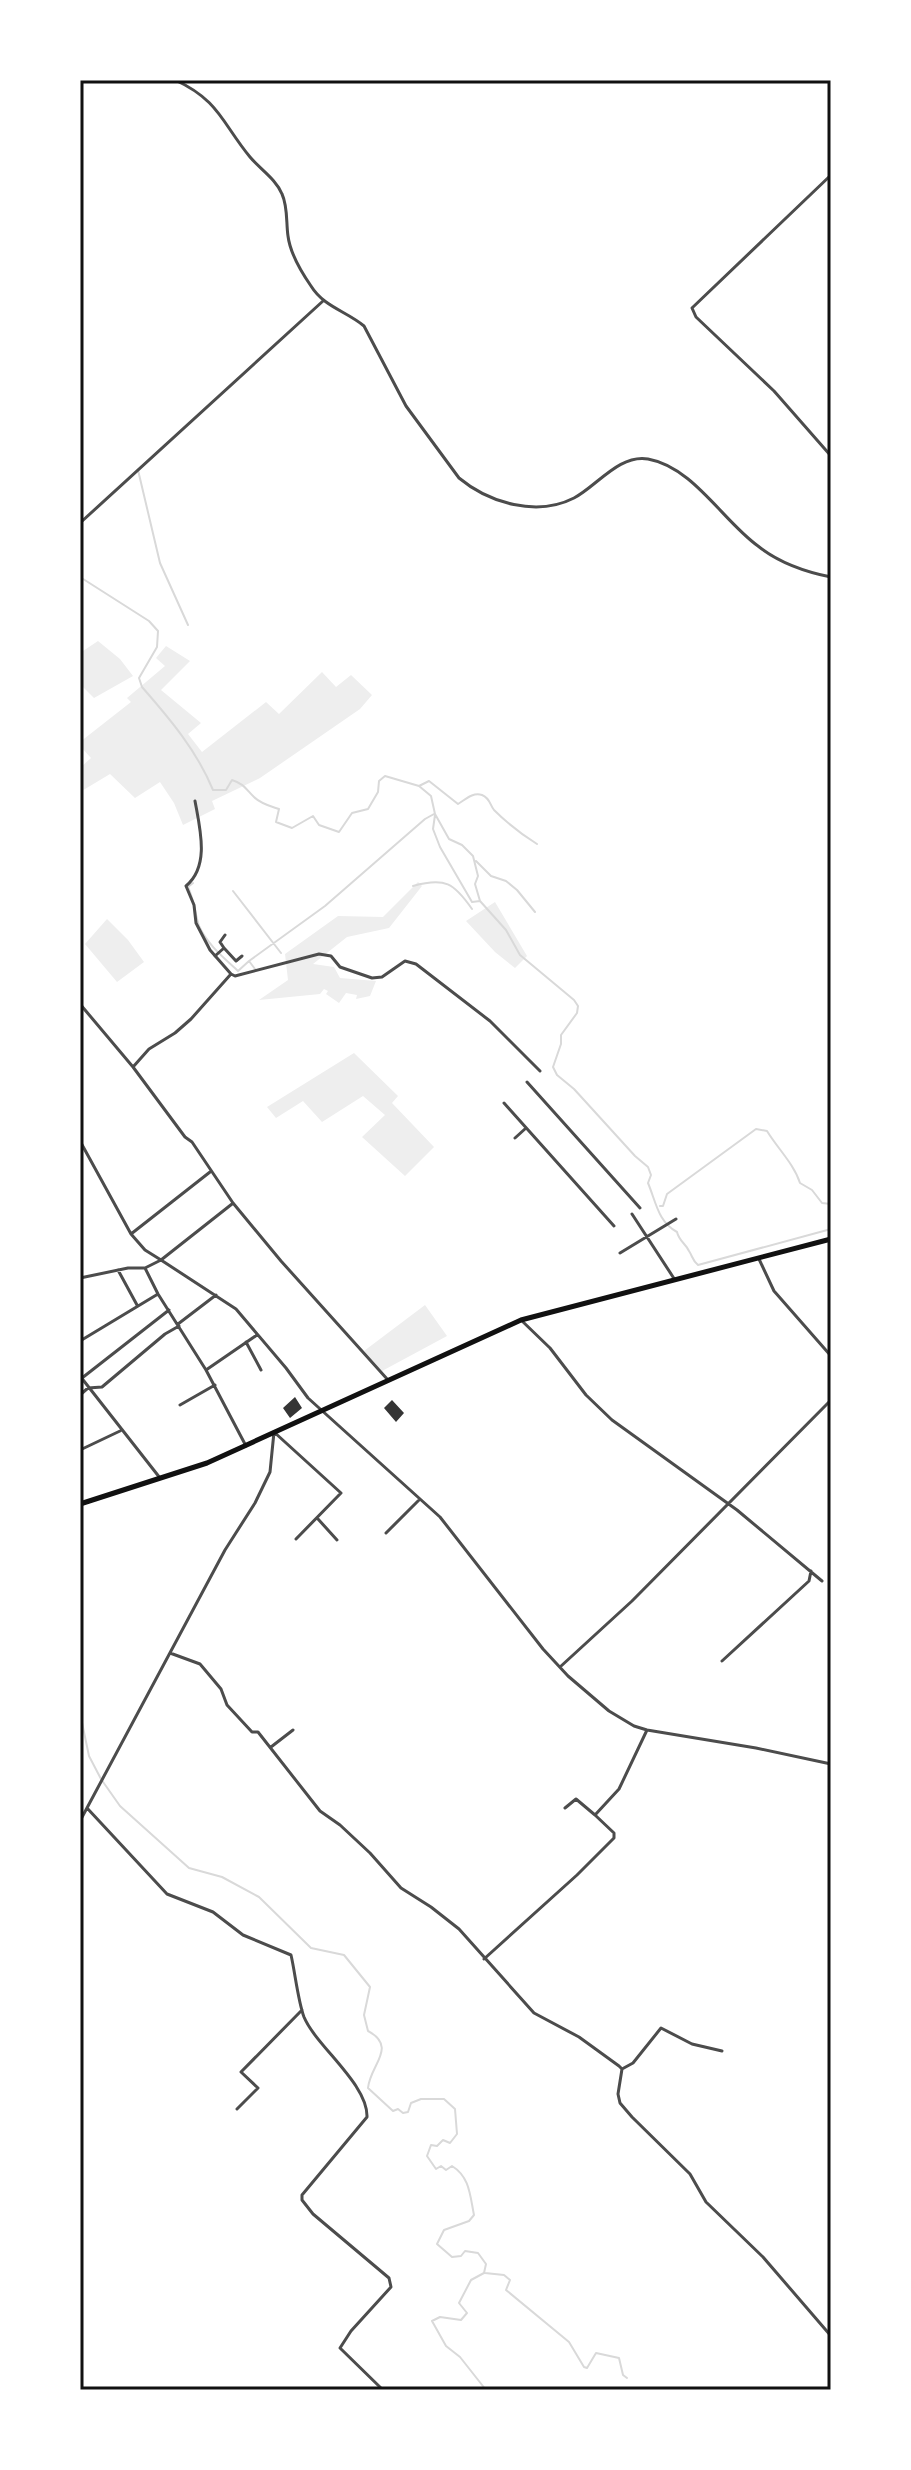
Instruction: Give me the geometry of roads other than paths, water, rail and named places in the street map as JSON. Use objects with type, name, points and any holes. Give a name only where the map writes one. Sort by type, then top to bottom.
[{"type":"main road","points":[[80,1504],[207,1463],[521,1320],[831,1239]]},
{"type":"street","points":[[175,80],[199,92],[272,179],[282,194],[288,240],[309,284],[323,301],[364,326],[406,406],[469,487],[501,502],[541,506],[561,503],[575,498],[622,464],[645,458],[677,472],[706,494],[758,547],[813,574],[831,577]]},
{"type":"street","points":[[831,175],[692,308],[696,317],[774,391],[831,456]]},
{"type":"street","points":[[80,523],[323,301]]},
{"type":"street","points":[[195,801],[200,869],[186,886],[194,905],[196,923],[215,956],[231,974],[235,976],[319,954],[331,956],[340,967],[372,978],[382,977],[405,961],[416,964],[490,1021],[540,1071]]},
{"type":"street","points":[[225,935],[220,942],[224,948],[236,961],[242,956]]},
{"type":"street","points":[[215,956],[224,948]]},
{"type":"street","points":[[133,1067],[149,1049],[191,1019],[231,974]]},
{"type":"street","points":[[80,1004],[192,1142],[233,1203],[388,1380]]},
{"type":"street","points":[[527,1082],[640,1208]]},
{"type":"street","points":[[504,1103],[614,1226]]},
{"type":"street","points":[[515,1138],[526,1128]]},
{"type":"street","points":[[80,1141],[131,1234],[145,1250],[236,1309],[320,1411],[440,1517],[560,1667],[621,1720],[647,1730],[831,1764]]},
{"type":"street","points":[[131,1234],[211,1171]]},
{"type":"street","points":[[80,1278],[145,1268],[161,1260],[233,1203]]},
{"type":"street","points":[[632,1214],[675,1280]]},
{"type":"street","points":[[620,1253],[676,1219]]},
{"type":"street","points":[[759,1259],[774,1291],[831,1356]]},
{"type":"street","points":[[145,1268],[215,1385],[246,1446]]},
{"type":"street","points":[[118,1270],[137,1305]]},
{"type":"street","points":[[80,1341],[158,1294]]},
{"type":"street","points":[[80,1395],[88,1388],[102,1387],[216,1295]]},
{"type":"street","points":[[160,1478],[81,1377],[169,1310]]},
{"type":"street","points":[[521,1320],[550,1348],[586,1395],[612,1420],[727,1503],[822,1581]]},
{"type":"street","points":[[206,1370],[257,1335]]},
{"type":"street","points":[[246,1342],[261,1370]]},
{"type":"street","points":[[180,1405],[215,1385]]},
{"type":"street","points":[[560,1667],[632,1601],[831,1400]]},
{"type":"street","points":[[80,1450],[122,1430]]},
{"type":"street","points":[[274,1432],[341,1493],[296,1539]]},
{"type":"street","points":[[80,1821],[225,1550],[255,1503],[270,1472],[274,1432]]},
{"type":"street","points":[[386,1533],[420,1499]]},
{"type":"street","points":[[317,1518],[337,1540]]},
{"type":"street","points":[[722,1661],[809,1581],[811,1571]]},
{"type":"street","points":[[170,1653],[200,1664],[221,1689],[227,1705],[238,1719],[252,1732],[258,1732],[320,1811],[370,1853],[401,1888],[459,1929],[534,2013],[579,2037],[622,2069]]},
{"type":"street","points":[[271,1747],[293,1730]]},
{"type":"street","points":[[595,1815],[619,1789],[647,1730]]},
{"type":"street","points":[[484,1959],[614,1838],[614,1833],[576,1799],[565,1808]]},
{"type":"street","points":[[87,1808],[167,1894],[213,1912],[243,1935],[291,1955],[305,2019],[356,2087],[368,2112],[302,2195],[302,2200],[313,2214],[389,2278],[391,2287],[351,2331],[340,2348],[383,2390]]},
{"type":"street","points":[[237,2109],[258,2088],[241,2072],[302,2010]]},
{"type":"street","points":[[622,2069],[633,2063],[661,2028],[692,2044],[722,2051]]},
{"type":"street","points":[[622,2069],[618,2094],[620,2103],[690,2174],[706,2202],[763,2257],[831,2336]]},
{"type":"waterway","points":[[138,470],[160,563],[188,625]]},
{"type":"waterway","points":[[80,577],[149,621],[158,631],[157,647],[139,678],[142,687],[191,749],[213,790],[226,790],[232,780],[260,801],[279,809],[276,822],[292,828],[313,816],[319,825],[339,832],[352,813],[368,809],[378,792],[379,781],[385,776],[419,786],[431,796],[435,814],[449,839],[462,845],[473,856],[480,901],[506,930],[520,955],[578,1006],[577,1013],[561,1035],[553,1067],[557,1075],[648,1167],[651,1175],[648,1183],[658,1211],[677,1232],[698,1265],[831,1229]]},
{"type":"waterway","points":[[419,786],[429,781],[458,804],[473,795],[485,796],[494,810],[537,844]]},
{"type":"waterway","points":[[249,961],[325,906],[434,814]]},
{"type":"waterway","points":[[435,815],[433,829],[440,847],[472,902],[480,901]]},
{"type":"waterway","points":[[476,861],[491,876],[506,881],[517,890],[535,912]]},
{"type":"waterway","points":[[413,886],[433,882],[448,884],[460,893],[472,909]]},
{"type":"waterway","points":[[193,883],[188,887],[206,939],[238,971],[249,961],[255,969]]},
{"type":"waterway","points":[[233,891],[281,953]]},
{"type":"waterway","points":[[660,1206],[663,1206],[667,1194],[756,1129],[767,1131],[800,1183],[812,1190],[822,1203],[831,1204]]},
{"type":"waterway","points":[[80,1713],[89,1756],[120,1806],[189,1868],[222,1877],[259,1897],[311,1948],[344,1955],[370,1987],[364,2015],[368,2031],[377,2037],[382,2050],[368,2088],[393,2111],[408,2112],[411,2103],[421,2099],[444,2099],[455,2109],[457,2134],[450,2143],[443,2140],[437,2146],[431,2145],[427,2156],[436,2169],[441,2166],[446,2170],[452,2166],[458,2170],[468,2188],[474,2215],[469,2221],[444,2230],[437,2244],[452,2257],[461,2256],[465,2251],[478,2253],[486,2264],[484,2273],[471,2280],[459,2303],[467,2313],[461,2320],[440,2317],[432,2321],[446,2346],[460,2357],[486,2390]]},
{"type":"waterway","points":[[485,2273],[504,2275],[510,2280],[506,2290],[569,2342],[584,2367],[587,2368],[596,2353],[619,2358],[623,2375],[627,2378]]}]
